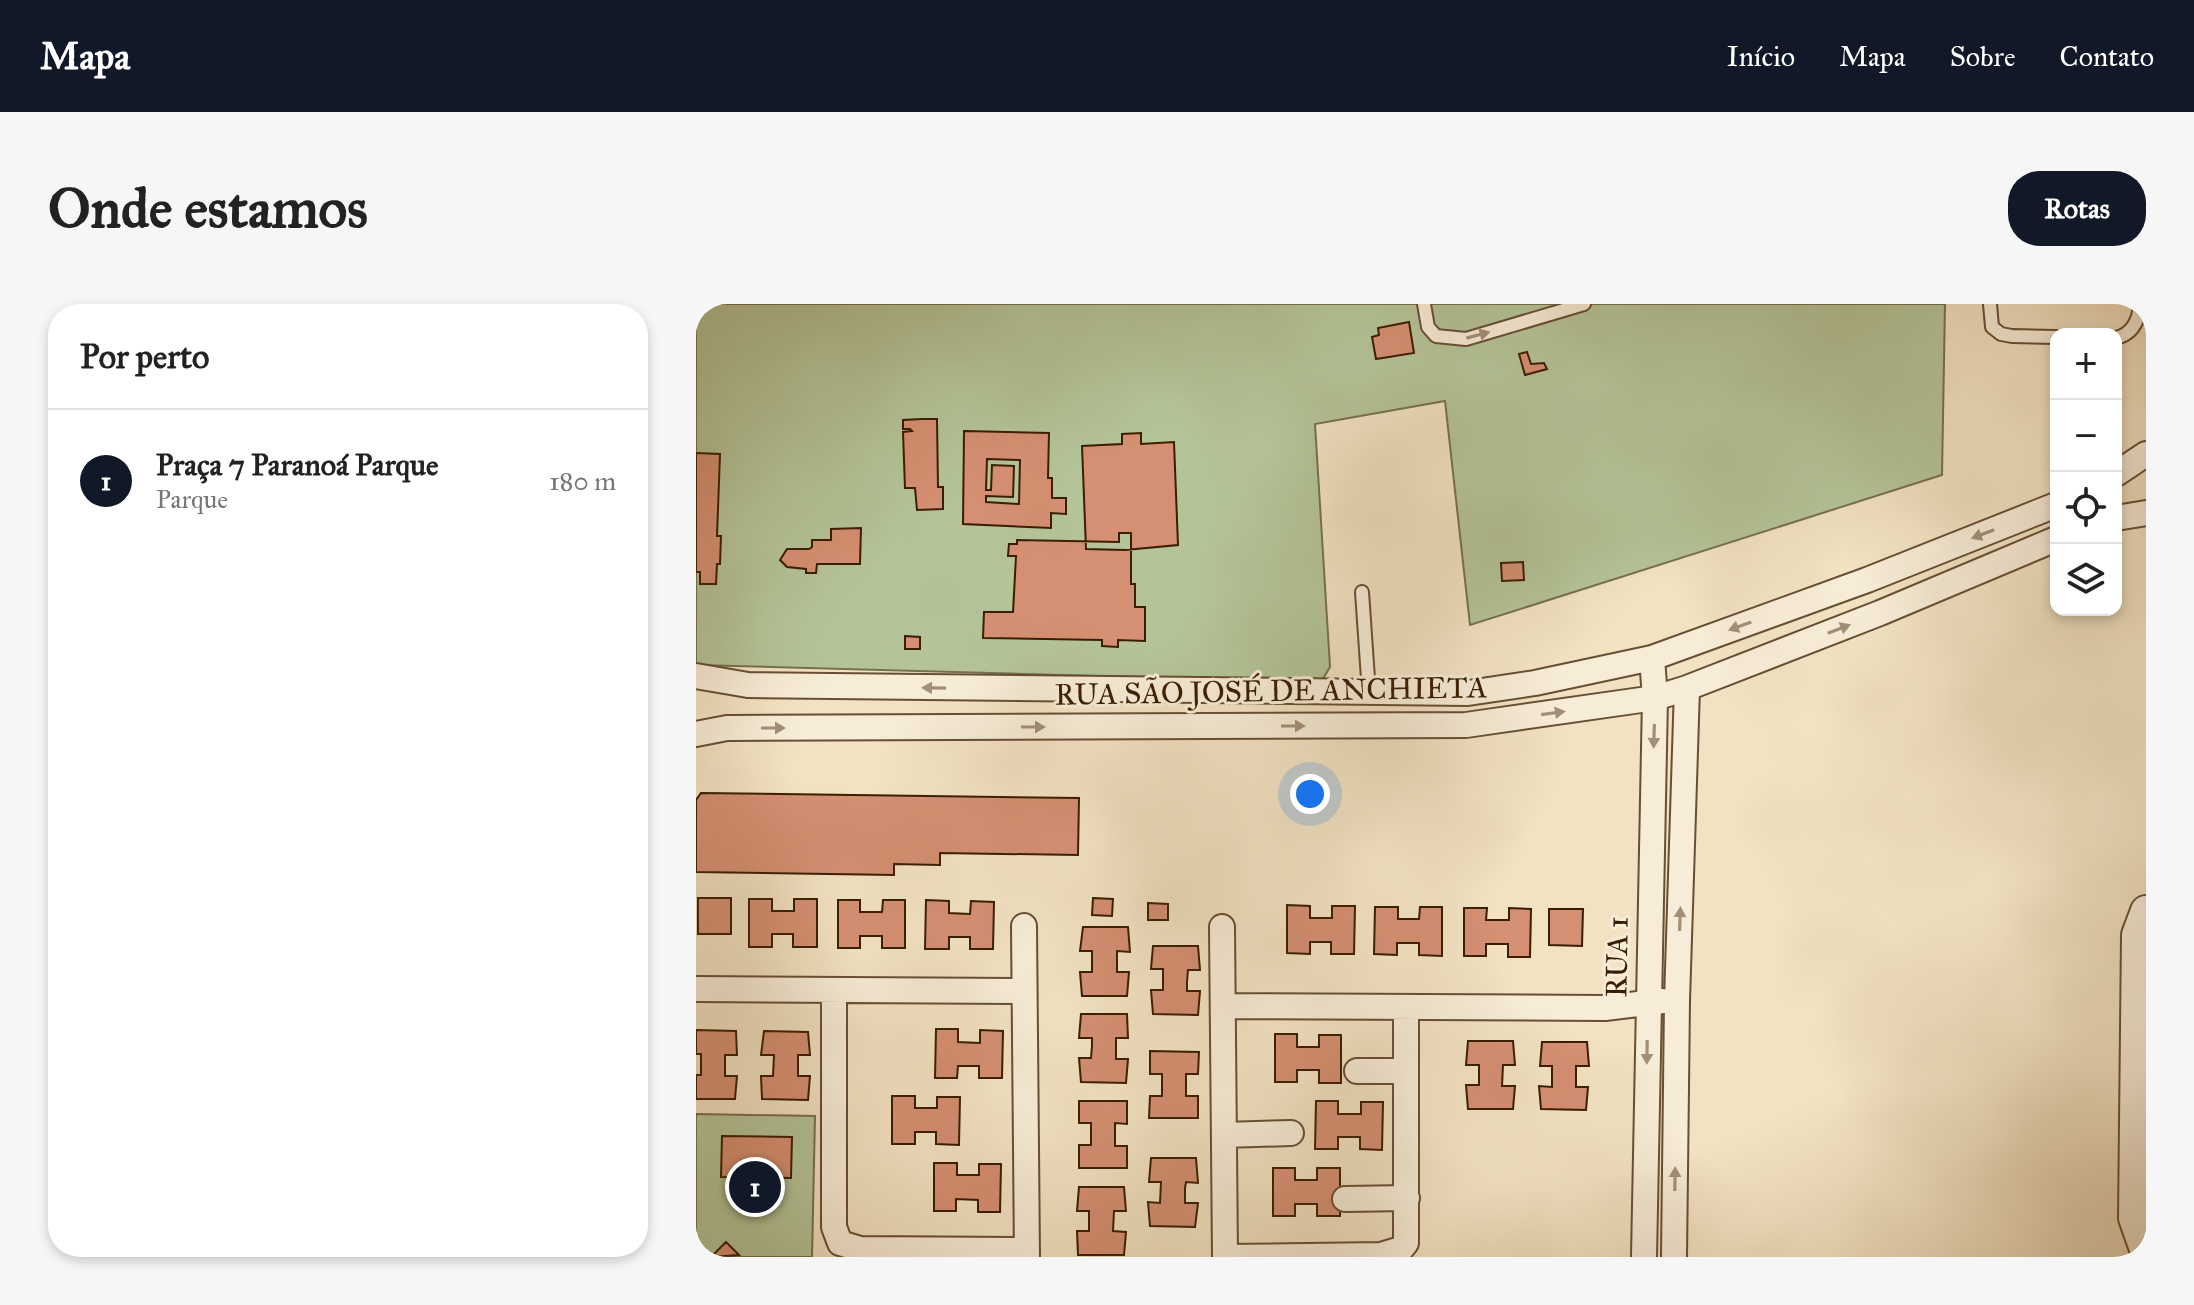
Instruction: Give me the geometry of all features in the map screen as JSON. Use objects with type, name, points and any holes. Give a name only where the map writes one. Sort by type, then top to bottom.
[{"type":"street","points":[[2119,472],[2146,454]]},
{"type":"street","name":"RUA SÃO JOSÉ DE ANCHIETA","points":[[696,676],[748,685],[1468,693],[1535,683],[1652,658],[1867,580],[2050,507]]},
{"type":"street","points":[[2122,517],[2146,513]]},
{"type":"street","name":"RUA SÃO JOSÉ DE ANCHIETA","points":[[696,734],[727,728],[1466,725],[1655,698],[1687,688],[1880,613],[2050,542]]},
{"type":"street","name":"RUA 1","points":[[1644,1257],[1655,698],[1652,658]]},
{"type":"street","name":"RUA 1","points":[[1674,1257],[1677,1001],[1687,688]]},
{"type":"street","points":[[834,990],[834,1227],[840,1243],[860,1249],[1027,1254],[1024,926]]},
{"type":"street","points":[[1222,927],[1225,1257],[1392,1254],[1406,1243],[1406,1007]]},
{"type":"street","points":[[2143,930],[2140,1214],[2146,1252]]},
{"type":"street","points":[[696,989],[1024,991]]},
{"type":"street","points":[[1223,1006],[1605,1008],[1677,1001]]},
{"type":"street","points":[[1357,1071],[1406,1071]]},
{"type":"street","points":[[1224,1135],[1291,1133]]},
{"type":"street","points":[[1345,1199],[1407,1198]]},
{"type":"lane","points":[[1424,304],[1428,327],[1436,336],[1466,339],[1584,304]]},
{"type":"lane","points":[[1990,304],[1992,327],[2001,334],[2050,337]]},
{"type":"lane","points":[[2122,336],[2132,329],[2139,317],[2140,304]]},
{"type":"lane","points":[[1362,592],[1369,693]]},
{"type":"green space","points":[[696,304],[1945,304],[1942,475],[1470,625],[1445,401],[1315,424],[1330,667],[1324,677],[1316,682],[696,665]]},
{"type":"green space","points":[[696,1114],[815,1116],[812,1257],[696,1257]]},
{"type":"building","points":[[1409,322],[1414,353],[1376,359],[1372,337],[1379,335],[1378,328]]},
{"type":"building","points":[[1527,352],[1531,364],[1544,363],[1547,369],[1525,375],[1519,354]]},
{"type":"building","points":[[937,419],[938,487],[943,487],[943,509],[917,510],[915,488],[905,488],[903,432],[912,431],[903,429],[903,420]]},
{"type":"building","points":[[964,431],[1049,433],[1048,478],[1052,478],[1052,498],[1066,498],[1066,514],[1051,513],[1051,528],[963,524]],"holes":[[[987,459],[1020,460],[1019,504],[986,502],[986,496],[1013,497],[1014,466],[992,465],[991,490],[986,490]]]},
{"type":"building","points":[[1141,433],[1141,444],[1174,442],[1178,545],[1125,550],[1086,549],[1082,446],[1122,444],[1122,434]]},
{"type":"building","points":[[696,453],[720,454],[717,536],[721,536],[716,584],[700,584],[700,572],[696,572]]},
{"type":"building","points":[[861,528],[860,564],[817,564],[816,573],[806,573],[806,569],[787,567],[780,560],[787,549],[809,549],[812,540],[831,540],[831,529]]},
{"type":"building","points":[[1119,533],[1131,533],[1131,584],[1135,584],[1135,607],[1145,607],[1145,641],[1118,640],[1118,647],[1102,646],[1102,640],[983,638],[984,612],[1013,612],[1016,556],[1008,556],[1009,544],[1017,544],[1017,540],[1119,542]]},
{"type":"building","points":[[1523,562],[1524,580],[1502,581],[1501,563]]},
{"type":"building","points":[[905,636],[920,637],[920,649],[905,649]]},
{"type":"building","points":[[701,793],[1079,798],[1078,855],[940,853],[940,865],[894,864],[894,875],[696,872],[696,800]]},
{"type":"building","points":[[698,898],[731,898],[731,934],[698,934]]},
{"type":"building","points":[[1093,898],[1113,899],[1112,916],[1092,915]]},
{"type":"building","points":[[749,899],[772,899],[772,911],[794,911],[794,899],[817,899],[817,947],[793,947],[793,934],[772,934],[772,947],[749,947]]},
{"type":"building","points":[[838,900],[860,900],[860,912],[882,912],[883,900],[905,900],[905,948],[882,948],[882,936],[860,936],[860,948],[838,948]]},
{"type":"building","points":[[926,900],[949,901],[949,913],[970,914],[971,901],[994,902],[993,949],[970,949],[970,937],[949,937],[949,949],[925,949]]},
{"type":"building","points":[[1148,903],[1168,904],[1168,920],[1148,920]]},
{"type":"building","points":[[1287,905],[1310,906],[1310,918],[1332,918],[1332,906],[1355,906],[1354,954],[1331,954],[1331,942],[1310,942],[1310,954],[1287,953]]},
{"type":"building","points":[[1375,907],[1398,907],[1398,919],[1419,919],[1420,907],[1442,907],[1442,956],[1419,955],[1419,943],[1397,943],[1397,955],[1374,954]]},
{"type":"building","points":[[1464,908],[1487,908],[1486,920],[1509,920],[1509,908],[1531,909],[1530,957],[1508,957],[1508,944],[1486,944],[1486,956],[1464,956]]},
{"type":"building","points":[[1549,909],[1583,909],[1582,946],[1549,945]]},
{"type":"building","points":[[1083,927],[1128,927],[1130,952],[1117,951],[1117,972],[1129,972],[1127,996],[1082,996],[1080,972],[1092,972],[1092,951],[1080,951]]},
{"type":"building","points":[[1153,946],[1198,946],[1200,970],[1188,970],[1187,991],[1200,991],[1198,1015],[1153,1014],[1151,990],[1163,990],[1163,969],[1151,969]]},
{"type":"building","points":[[1081,1014],[1127,1014],[1128,1038],[1116,1038],[1116,1059],[1128,1059],[1126,1083],[1081,1082],[1079,1058],[1091,1058],[1092,1038],[1079,1038]]},
{"type":"building","points":[[936,1029],[958,1029],[958,1042],[980,1043],[980,1030],[1003,1031],[1002,1078],[979,1078],[979,1066],[958,1066],[957,1078],[935,1078]]},
{"type":"building","points":[[696,1030],[736,1031],[737,1055],[725,1055],[725,1076],[737,1076],[735,1099],[696,1099],[696,1075],[701,1075],[701,1054],[696,1054]]},
{"type":"building","points":[[764,1031],[808,1032],[810,1055],[798,1055],[798,1076],[810,1076],[808,1100],[762,1099],[761,1076],[773,1076],[774,1055],[761,1055]]},
{"type":"building","points":[[1275,1034],[1297,1034],[1297,1047],[1319,1047],[1319,1035],[1341,1035],[1341,1083],[1319,1083],[1319,1070],[1297,1070],[1297,1082],[1275,1082]]},
{"type":"building","points":[[1468,1041],[1513,1041],[1515,1065],[1503,1065],[1502,1086],[1515,1086],[1513,1109],[1468,1109],[1466,1085],[1479,1085],[1479,1065],[1466,1065]]},
{"type":"building","points":[[1542,1042],[1587,1042],[1589,1066],[1576,1066],[1576,1087],[1588,1087],[1586,1110],[1541,1109],[1539,1086],[1552,1087],[1552,1066],[1540,1066]]},
{"type":"building","points":[[1150,1051],[1199,1052],[1198,1074],[1186,1074],[1186,1096],[1198,1096],[1198,1118],[1149,1118],[1150,1096],[1162,1096],[1162,1074],[1150,1074]]},
{"type":"building","points":[[892,1096],[915,1096],[915,1108],[937,1108],[937,1097],[960,1097],[959,1145],[936,1144],[936,1132],[915,1132],[915,1144],[892,1144]]},
{"type":"building","points":[[1079,1101],[1127,1101],[1127,1124],[1115,1123],[1115,1146],[1127,1146],[1127,1168],[1079,1168],[1079,1145],[1091,1145],[1091,1123],[1079,1123]]},
{"type":"building","points":[[1316,1101],[1338,1101],[1338,1114],[1361,1114],[1361,1102],[1383,1102],[1382,1150],[1360,1149],[1360,1137],[1338,1137],[1338,1149],[1315,1149]]},
{"type":"building","points":[[722,1136],[792,1137],[791,1178],[721,1177]]},
{"type":"building","points":[[1151,1158],[1196,1158],[1198,1183],[1186,1182],[1185,1188],[1185,1203],[1198,1203],[1195,1227],[1150,1226],[1148,1202],[1160,1203],[1161,1182],[1149,1182]]},
{"type":"building","points":[[934,1163],[957,1163],[957,1175],[979,1175],[979,1164],[1001,1164],[1000,1212],[978,1212],[978,1200],[956,1199],[956,1211],[934,1211]]},
{"type":"building","points":[[1273,1168],[1295,1168],[1295,1180],[1317,1180],[1317,1168],[1340,1168],[1340,1216],[1317,1216],[1317,1204],[1295,1204],[1295,1216],[1273,1216]]},
{"type":"building","points":[[1079,1187],[1124,1187],[1126,1211],[1114,1211],[1113,1231],[1126,1232],[1124,1255],[1078,1255],[1077,1231],[1089,1231],[1089,1211],[1077,1211]]},
{"type":"building","points":[[726,1242],[739,1255],[711,1257]]},
{"type":"place","name":"Praça 7 Paranoá Parque","points":[[755,1187]]}]
